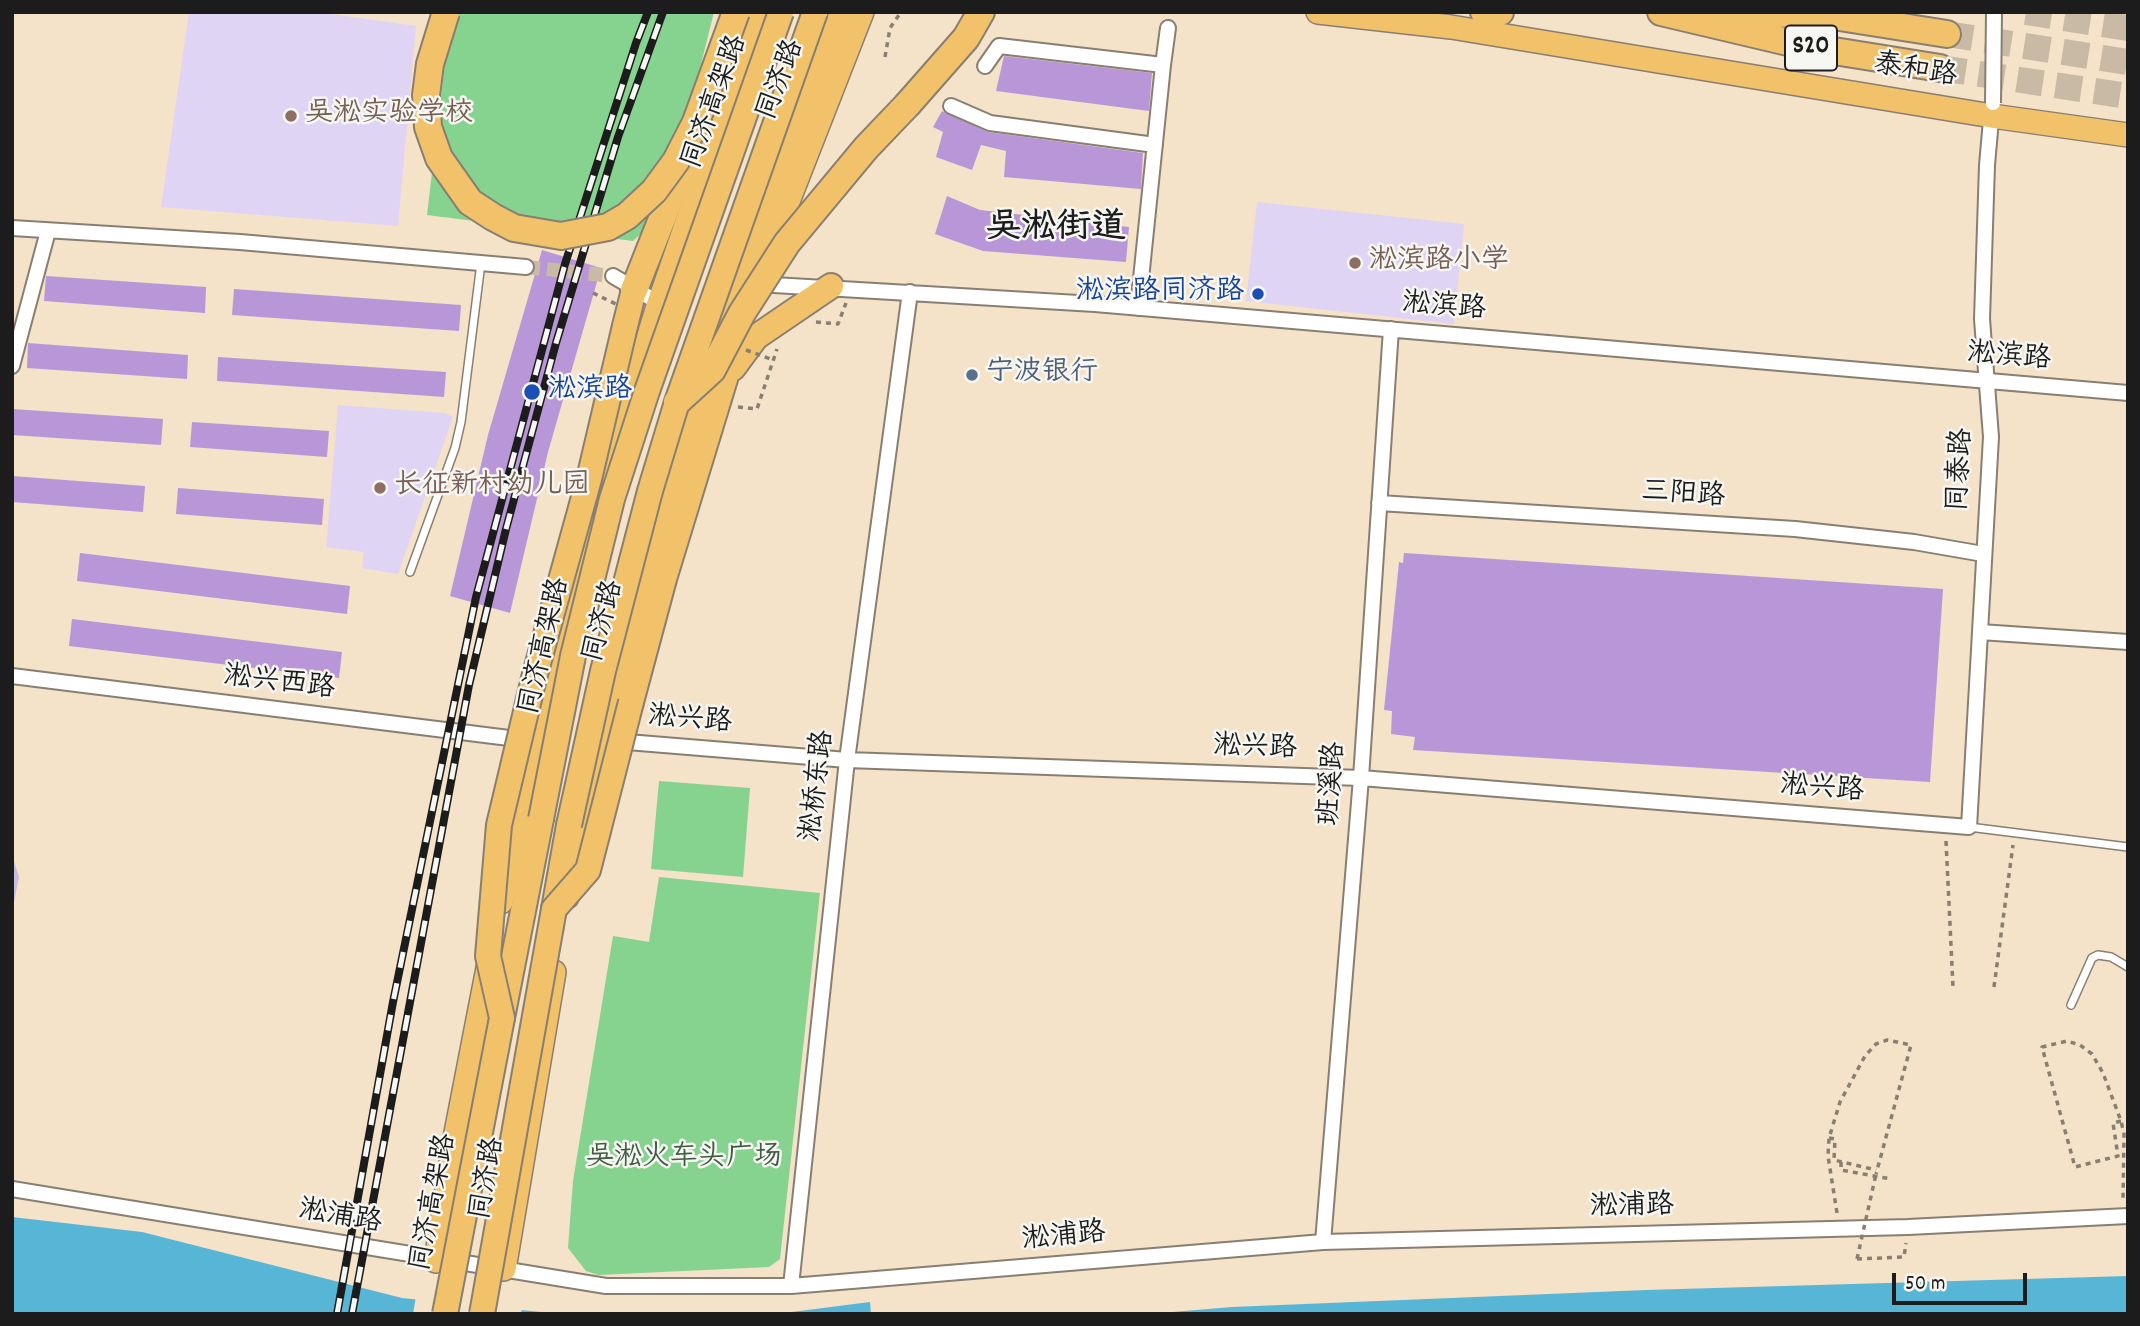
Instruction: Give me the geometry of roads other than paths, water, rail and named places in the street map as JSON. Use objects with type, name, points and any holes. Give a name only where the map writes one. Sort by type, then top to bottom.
[{"type":"highway","points":[[446,12],[430,64],[426,95],[428,127],[439,158],[470,202],[493,217],[514,228],[561,236],[608,227],[627,216],[654,191],[676,161],[696,122],[736,12]]},
{"type":"highway","points":[[502,1018],[488,956],[499,825],[534,678],[589,479],[625,326],[623,283],[715,84],[730,26],[729,12]]},
{"type":"highway","name":"同济高架路","points":[[444,1314],[573,656],[612,499],[651,378],[781,12]]},
{"type":"highway","points":[[482,1314],[554,909],[603,671],[650,491],[677,402],[816,12]]},
{"type":"highway","points":[[677,402],[712,370],[742,313],[787,243],[866,148],[933,79],[966,38],[981,12]]},
{"type":"highway","points":[[1484,12],[1500,12]]},
{"type":"highway","name":"S20","points":[[1673,14],[1812,13],[1947,34]]},
{"type":"highway","name":"S20","points":[[1673,14],[1808,47],[1940,68]]},
{"type":"highway","points":[[554,909],[588,870],[631,702],[722,383],[756,284],[748,255]]},
{"type":"highway","points":[[722,383],[756,337],[841,287]]},
{"type":"main road","name":"同济路","points":[[436,1261],[468,1067],[507,875],[569,607],[659,303],[732,101],[760,12]]},
{"type":"main road","name":"同济路","points":[[504,1269],[547,1024],[558,939],[605,740],[682,452],[748,255],[842,12]]},
{"type":"main road","name":"同济路","points":[[756,284],[862,12]]},
{"type":"main road","name":"泰和路","points":[[1318,12],[1451,27],[1992,109],[2128,135]]},
{"type":"main road","name":"同济路","points":[[623,283],[678,248]]},
{"type":"street","name":"同泰路","points":[[1969,827],[1991,438],[1989,382],[1982,319],[1994,12]]},
{"type":"street","points":[[1138,308],[1168,28]]},
{"type":"street","points":[[985,66],[999,46],[1163,65]]},
{"type":"street","points":[[951,106],[990,123],[1155,145]]},
{"type":"street","points":[[12,228],[240,242],[526,267]]},
{"type":"street","points":[[12,366],[48,231]]},
{"type":"street","points":[[623,283],[659,303]]},
{"type":"street","name":"淞滨路","points":[[756,284],[841,287],[1138,308],[1252,320],[1391,328],[2128,393]]},
{"type":"street","name":"淞桥东路","points":[[791,1286],[847,760],[910,292]]},
{"type":"street","name":"班溪路","points":[[1323,1242],[1361,778],[1391,328]]},
{"type":"street","name":"三阳路","points":[[1379,503],[1795,529],[1914,542],[1983,554]]},
{"type":"street","points":[[1979,632],[2128,642]]},
{"type":"street","name":"淞兴西路","points":[[12,676],[539,741]]},
{"type":"street","name":"淞兴路","points":[[539,741],[605,740],[847,760],[1361,778],[1969,827]]},
{"type":"street","name":"淞浦路","points":[[12,1189],[436,1261],[606,1286],[791,1286],[1323,1242],[1908,1227],[2125,1216]]},
{"type":"lane","points":[[410,572],[461,422],[481,263]]},
{"type":"lane","points":[[1969,827],[2128,847]]},
{"type":"lane","points":[[2071,1005],[2092,958],[2098,955],[2111,957],[2128,967]]},
{"type":"water","points":[[12,1217],[142,1232],[402,1298],[561,1314],[12,1314]]},
{"type":"water","points":[[2128,1276],[2128,1314],[1148,1314],[1232,1307],[1646,1290]]},
{"type":"water","points":[[870,1302],[871,1314],[776,1314]]},
{"type":"tunnel","points":[[2026,12],[2128,28]]},
{"type":"tunnel","points":[[1947,34],[2128,62]]},
{"type":"tunnel","points":[[1940,68],[2128,96]]},
{"type":"tunnel","points":[[526,267],[613,276]]},
{"type":"railway","points":[[337,1314],[393,1002],[476,597],[565,264],[648,12]]},
{"type":"railway","points":[[352,1314],[469,685],[506,529],[556,343],[618,137],[663,12]]},
{"type":"place","name":"吴淞实验学校","points":[[291,116]]},
{"type":"place","name":"淞滨路小学","points":[[1355,263]]},
{"type":"place","name":"淞滨路同济路","points":[[1258,294]]},
{"type":"place","name":"宁波银行","points":[[972,375]]},
{"type":"place","name":"淞滨路","points":[[532,392]]},
{"type":"place","name":"长征新村幼儿园","points":[[380,488]]},
{"type":"district","name":"吴淞街道","points":[[1056,231]]},
{"type":"park label","name":"吴淞火车头广场","points":[[684,1160]]}]
